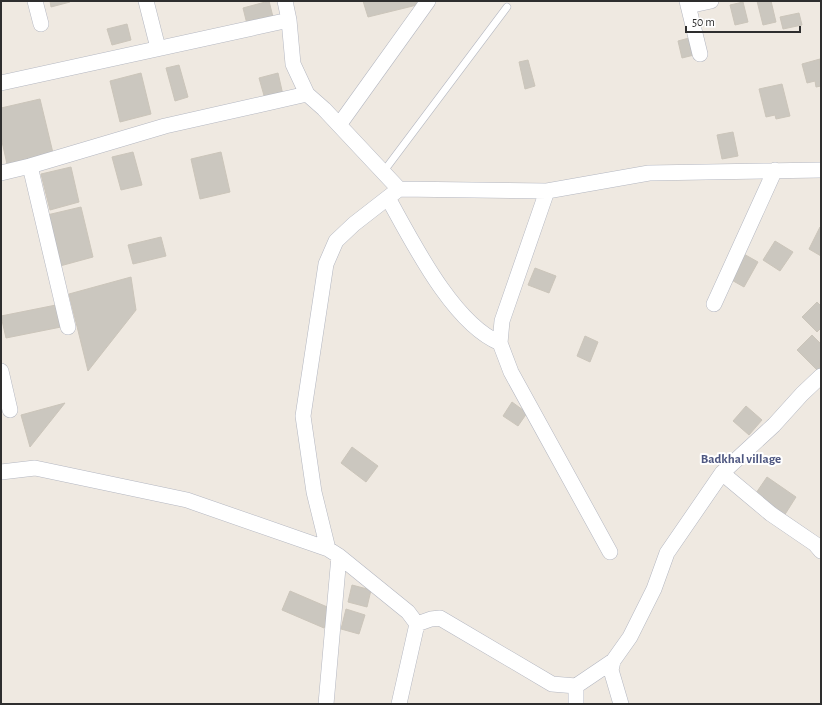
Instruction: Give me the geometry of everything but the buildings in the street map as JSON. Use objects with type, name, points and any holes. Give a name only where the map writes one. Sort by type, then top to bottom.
[{"type":"street","points":[[35,1],[41,24]]},
{"type":"street","points":[[146,1],[158,48]]},
{"type":"street","points":[[285,1],[289,20],[293,64],[307,94],[384,171],[438,285],[472,324],[488,338],[500,342]]},
{"type":"street","points":[[339,125],[428,1]]},
{"type":"street","points":[[700,54],[687,4],[711,1]]},
{"type":"street","points":[[1,83],[289,20]]},
{"type":"street","points":[[1,173],[30,166],[165,126],[307,94]]},
{"type":"street","points":[[30,166],[68,327]]},
{"type":"street","points":[[714,304],[775,170]]},
{"type":"street","points":[[326,704],[333,552],[314,492],[303,416],[326,264],[336,241],[354,224],[394,194],[547,191],[649,173],[821,170]]},
{"type":"street","points":[[547,191],[502,321],[500,342],[511,372],[610,552]]},
{"type":"street","points":[[1,371],[10,410]]},
{"type":"street","points":[[417,624],[431,618],[440,618],[552,684],[576,686],[612,661],[630,636],[654,589],[667,553],[722,474],[774,425],[802,394],[821,376]]},
{"type":"street","points":[[1,472],[35,468],[187,500],[333,552],[408,612],[417,624],[400,704]]},
{"type":"street","points":[[722,474],[771,514],[815,544],[821,551]]},
{"type":"street","points":[[612,661],[611,670],[621,704]]},
{"type":"street","points":[[576,686],[576,704]]},
{"type":"lane","points":[[384,171],[507,7]]},
{"type":"district","name":"Badkhal village","points":[[741,458]]}]
